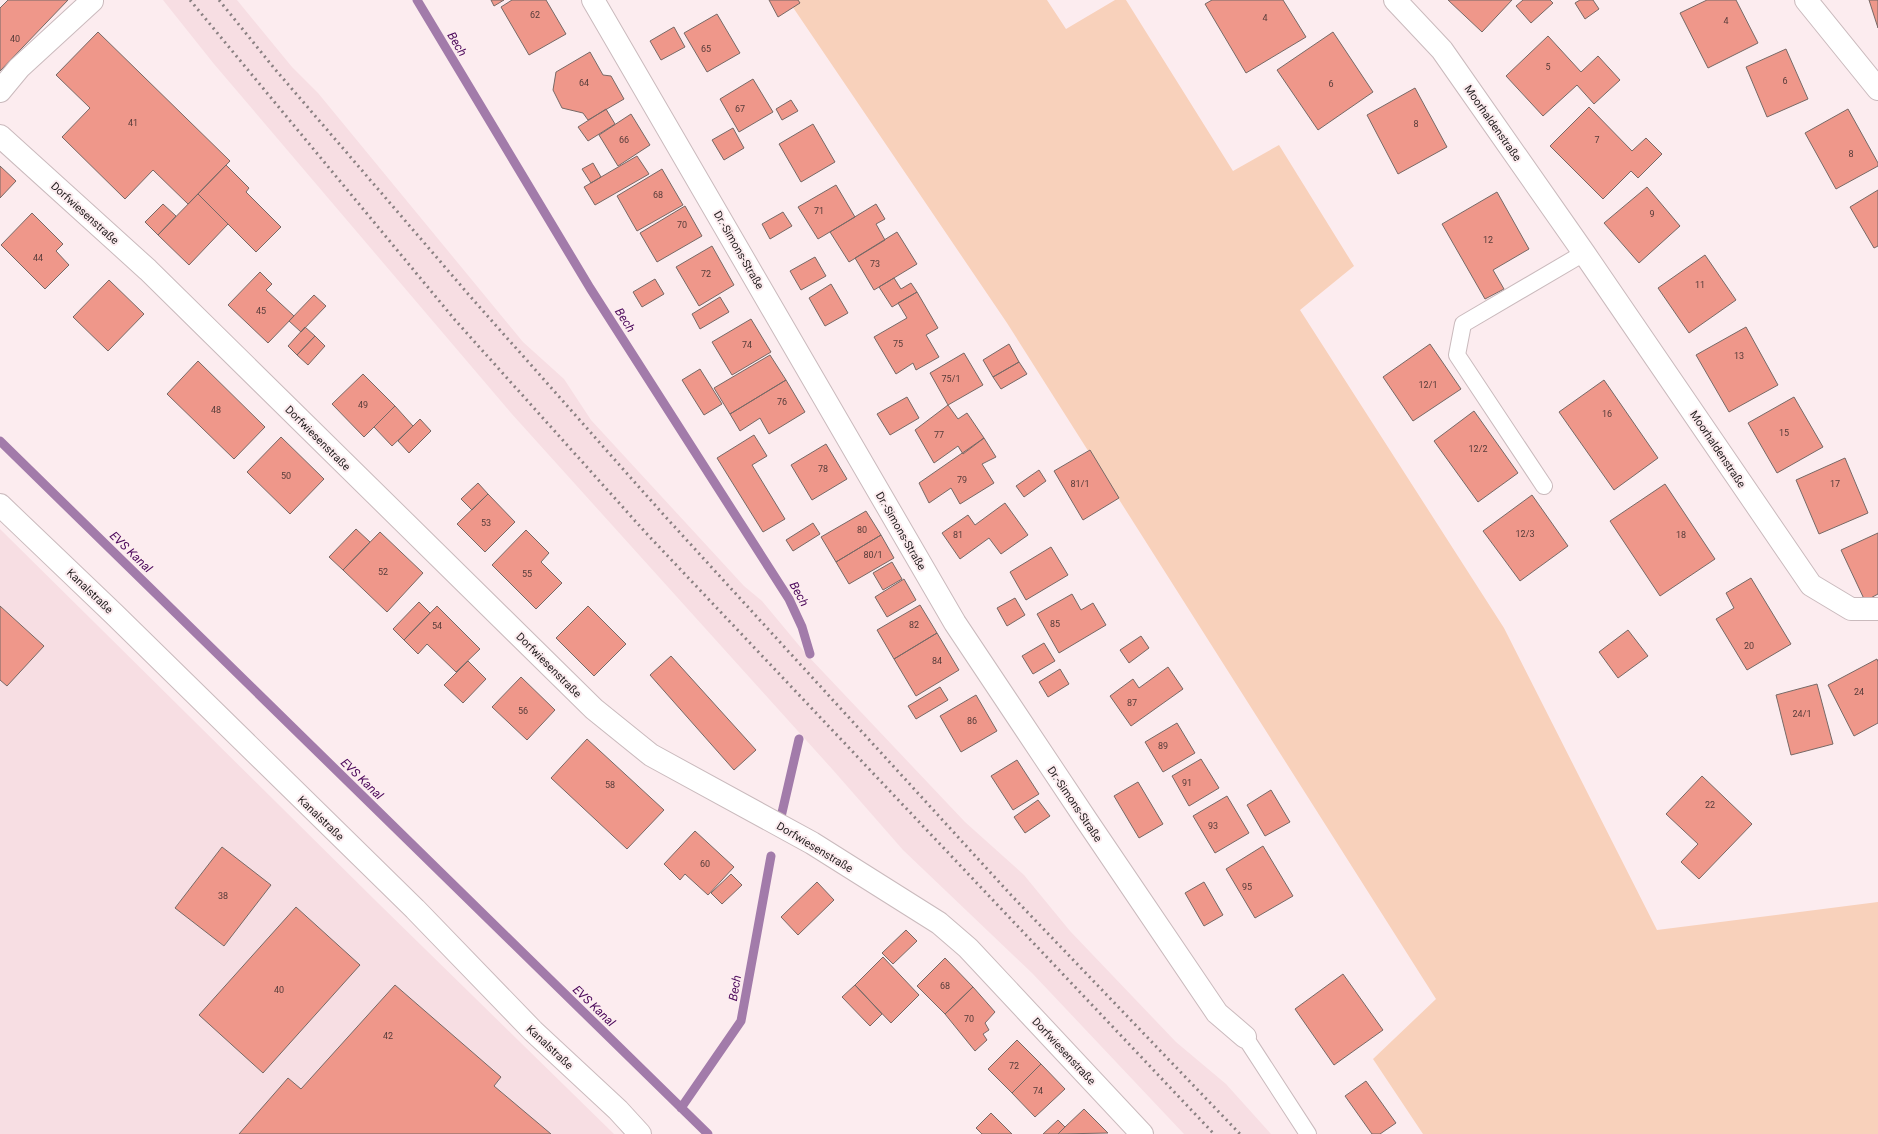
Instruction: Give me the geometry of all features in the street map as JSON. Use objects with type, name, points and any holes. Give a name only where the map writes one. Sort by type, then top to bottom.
[{"type":"street","points":[[0,91],[19,68],[92,1],[91,0]]},
{"type":"street","name":"Dr.-Simons-Straße","points":[[593,0],[955,623],[1087,822],[1217,1013],[1245,1037]]},
{"type":"street","name":"Moorhaldenstraße","points":[[1395,0],[1442,50],[1584,253],[1811,585],[1851,609],[1878,609]]},
{"type":"street","points":[[1806,0],[1878,89]]},
{"type":"street","name":"Dorfwiesenstraße","points":[[0,136],[148,270],[594,709],[651,755],[812,843],[940,923],[968,948],[1142,1134]]},
{"type":"street","name":"Kanalstraße","points":[[0,505],[119,619],[415,909],[533,1032],[618,1110],[640,1134]]},
{"type":"lane","points":[[1544,486],[1457,354],[1463,324],[1584,253]]},
{"type":"lane","points":[[1245,1037],[1308,1134]]},
{"type":"shaded area","points":[[163,0],[237,0],[292,67],[318,93],[523,342],[564,379],[591,420],[744,586],[762,601],[807,655],[965,822],[1024,875],[1070,931],[1176,1042],[1226,1084],[1271,1134],[1184,1134],[1032,973],[903,850],[833,770],[511,413],[214,64]]},
{"type":"shaded area","points":[[788,0],[1047,0],[1066,29],[1115,0],[1126,0],[1233,171],[1279,145],[1354,266],[1300,310],[1504,628],[1657,930],[1878,902],[1878,1134],[1423,1134],[1373,1059],[1436,999],[1007,323]]},
{"type":"shaded area","points":[[0,529],[377,902],[614,1134],[0,1134]]},
{"type":"building","points":[[8,0],[68,0],[0,71],[0,8]]},
{"type":"building","points":[[491,0],[504,0],[494,6]]},
{"type":"building","points":[[512,0],[546,0],[566,34],[529,55],[501,7]]},
{"type":"building","points":[[769,0],[798,0],[800,3],[778,17]]},
{"type":"building","points":[[1212,0],[1283,0],[1306,37],[1246,73],[1205,4]]},
{"type":"building","points":[[1448,0],[1512,0],[1482,32]]},
{"type":"building","points":[[1523,0],[1550,0],[1553,3],[1531,23],[1516,6]]},
{"type":"building","points":[[1580,0],[1593,0],[1599,9],[1585,19],[1575,3]]},
{"type":"building","points":[[1707,0],[1736,0],[1758,43],[1708,68],[1680,13]]},
{"type":"building","points":[[1869,0],[1878,0],[1878,28]]},
{"type":"building","points":[[717,14],[740,53],[707,72],[684,33]]},
{"type":"building","points":[[674,27],[685,47],[661,60],[650,41]]},
{"type":"building","points":[[98,32],[230,161],[188,204],[153,170],[125,199],[62,137],[90,108],[56,75]]},
{"type":"building","points":[[1333,32],[1373,92],[1318,130],[1277,70]]},
{"type":"building","points":[[1548,36],[1581,72],[1598,56],[1620,80],[1594,104],[1577,85],[1543,116],[1506,76]]},
{"type":"building","points":[[1786,49],[1808,99],[1767,117],[1746,67]]},
{"type":"building","points":[[590,52],[603,75],[611,76],[624,99],[588,120],[583,113],[562,108],[553,90],[556,72]]},
{"type":"building","points":[[753,79],[773,112],[739,132],[720,99]]},
{"type":"building","points":[[1415,88],[1447,147],[1398,174],[1367,115]]},
{"type":"building","points":[[791,100],[798,111],[782,120],[776,109]]},
{"type":"building","points":[[1589,107],[1632,151],[1646,138],[1662,154],[1638,178],[1631,171],[1603,199],[1550,146]]},
{"type":"building","points":[[606,109],[615,124],[588,141],[578,127]]},
{"type":"building","points":[[1848,109],[1878,163],[1878,166],[1836,189],[1805,133]]},
{"type":"building","points":[[631,114],[650,145],[618,166],[599,135]]},
{"type":"building","points":[[813,124],[835,162],[801,182],[779,144]]},
{"type":"building","points":[[733,128],[744,148],[724,160],[712,140]]},
{"type":"building","points":[[637,156],[649,174],[595,205],[584,187]]},
{"type":"building","points":[[593,163],[601,177],[591,183],[582,169]]},
{"type":"building","points":[[226,165],[249,188],[246,192],[281,227],[256,252],[198,194]]},
{"type":"building","points":[[0,166],[16,181],[0,198]]},
{"type":"building","points":[[662,169],[683,205],[637,231],[617,196]]},
{"type":"building","points":[[836,185],[855,217],[818,239],[798,207]]},
{"type":"building","points":[[1647,187],[1680,226],[1639,263],[1604,223]]},
{"type":"building","points":[[1878,190],[1878,246],[1874,248],[1850,207]]},
{"type":"building","points":[[1497,192],[1529,249],[1493,270],[1504,289],[1485,299],[1442,224]]},
{"type":"building","points":[[198,194],[228,224],[189,265],[158,235]]},
{"type":"building","points":[[163,204],[176,216],[158,235],[145,222]]},
{"type":"building","points":[[876,204],[885,219],[876,224],[885,240],[849,262],[830,232]]},
{"type":"building","points":[[685,206],[702,236],[657,262],[640,233]]},
{"type":"building","points":[[783,212],[792,226],[770,239],[762,224]]},
{"type":"building","points":[[32,213],[63,244],[56,251],[69,265],[45,289],[1,245]]},
{"type":"building","points":[[897,232],[917,264],[874,290],[855,258]]},
{"type":"building","points":[[712,246],[734,285],[699,306],[676,267]]},
{"type":"building","points":[[1705,255],[1736,300],[1689,333],[1658,288]]},
{"type":"building","points":[[815,257],[826,276],[801,290],[790,271]]},
{"type":"building","points":[[260,272],[272,284],[266,290],[294,316],[268,343],[228,305]]},
{"type":"building","points":[[894,278],[901,289],[911,283],[917,292],[892,307],[879,287]]},
{"type":"building","points":[[655,279],[664,294],[642,307],[633,292]]},
{"type":"building","points":[[109,280],[144,314],[108,351],[73,317]]},
{"type":"building","points":[[831,284],[848,313],[825,326],[809,298]]},
{"type":"building","points":[[917,292],[938,328],[926,335],[939,357],[916,370],[913,363],[896,374],[874,337],[907,318],[898,303]]},
{"type":"building","points":[[314,295],[326,306],[301,332],[289,321]]},
{"type":"building","points":[[720,297],[729,312],[700,329],[692,314]]},
{"type":"building","points":[[751,319],[771,352],[732,375],[712,342]]},
{"type":"building","points":[[305,327],[315,336],[297,355],[288,346]]},
{"type":"building","points":[[1746,327],[1778,385],[1729,412],[1696,355]]},
{"type":"building","points":[[315,336],[325,346],[308,365],[297,355]]},
{"type":"building","points":[[1009,344],[1019,362],[993,377],[983,360]]},
{"type":"building","points":[[1430,344],[1461,389],[1413,421],[1383,377]]},
{"type":"building","points":[[964,353],[983,385],[948,405],[930,373]]},
{"type":"building","points":[[770,355],[786,380],[730,414],[714,388]]},
{"type":"building","points":[[198,361],[265,427],[234,459],[167,394]]},
{"type":"building","points":[[1019,362],[1027,374],[1001,389],[993,377]]},
{"type":"building","points":[[700,369],[722,404],[704,415],[682,380]]},
{"type":"building","points":[[363,374],[395,406],[364,437],[332,404]]},
{"type":"building","points":[[786,380],[805,412],[769,434],[760,418],[740,431],[730,414]]},
{"type":"building","points":[[1604,380],[1658,458],[1614,490],[1559,412]]},
{"type":"building","points":[[907,397],[919,418],[890,435],[877,414]]},
{"type":"building","points":[[1794,397],[1823,447],[1777,473],[1748,423]]},
{"type":"building","points":[[948,405],[958,419],[967,413],[984,438],[963,454],[958,446],[934,463],[915,430]]},
{"type":"building","points":[[395,406],[413,426],[392,446],[374,427]]},
{"type":"building","points":[[1474,411],[1518,473],[1478,502],[1434,441]]},
{"type":"building","points":[[420,419],[431,431],[409,453],[398,441]]},
{"type":"building","points":[[754,435],[767,456],[752,465],[785,519],[763,532],[717,458]]},
{"type":"building","points":[[281,437],[324,479],[290,514],[247,472]]},
{"type":"building","points":[[984,438],[996,457],[982,464],[994,483],[960,504],[951,488],[929,503],[919,483]]},
{"type":"building","points":[[826,444],[847,479],[812,500],[791,465]]},
{"type":"building","points":[[1090,450],[1119,498],[1083,520],[1054,471]]},
{"type":"building","points":[[1845,458],[1868,513],[1819,534],[1796,480]]},
{"type":"building","points":[[1039,470],[1046,481],[1024,497],[1016,486]]},
{"type":"building","points":[[478,483],[488,494],[472,510],[461,499]]},
{"type":"building","points":[[1665,484],[1715,559],[1660,596],[1610,521]]},
{"type":"building","points":[[488,494],[515,522],[485,552],[457,524]]},
{"type":"building","points":[[1532,495],[1568,546],[1520,581],[1483,531]]},
{"type":"building","points":[[1005,503],[1028,535],[1001,554],[989,538],[960,559],[942,533],[968,515],[975,525]]},
{"type":"building","points":[[866,511],[881,535],[836,562],[821,537]]},
{"type":"building","points":[[813,523],[820,534],[793,551],[786,540]]},
{"type":"building","points":[[356,529],[370,542],[343,570],[329,557]]},
{"type":"building","points":[[526,530],[549,553],[541,562],[562,583],[536,609],[492,565]]},
{"type":"building","points":[[380,532],[423,573],[387,612],[343,570]]},
{"type":"building","points":[[1878,533],[1878,594],[1865,601],[1841,550]]},
{"type":"building","points":[[881,535],[894,558],[849,584],[836,562]]},
{"type":"building","points":[[1051,547],[1068,575],[1026,600],[1010,572]]},
{"type":"building","points":[[892,562],[902,579],[883,590],[873,573]]},
{"type":"building","points":[[1751,578],[1791,644],[1747,670],[1716,619],[1734,608],[1726,593]]},
{"type":"building","points":[[904,579],[916,600],[887,617],[875,597]]},
{"type":"building","points":[[1072,594],[1081,610],[1093,603],[1106,625],[1059,653],[1037,614]]},
{"type":"building","points":[[1015,598],[1025,615],[1007,626],[997,608]]},
{"type":"building","points":[[419,602],[430,613],[404,640],[393,629]]},
{"type":"building","points":[[920,605],[937,633],[894,659],[877,630]]},
{"type":"building","points":[[0,606],[44,646],[7,686],[0,680]]},
{"type":"building","points":[[437,606],[480,649],[456,672],[427,644],[418,654],[404,640]]},
{"type":"building","points":[[588,606],[626,644],[594,676],[556,638]]},
{"type":"building","points":[[1628,630],[1648,656],[1618,678],[1599,652]]},
{"type":"building","points":[[937,633],[959,670],[916,696],[894,659]]},
{"type":"building","points":[[1141,636],[1149,648],[1129,663],[1120,650]]},
{"type":"building","points":[[1044,643],[1055,661],[1033,674],[1022,656]]},
{"type":"building","points":[[671,656],[756,750],[734,770],[650,675]]},
{"type":"building","points":[[1877,659],[1878,723],[1854,736],[1828,685]]},
{"type":"building","points":[[468,661],[486,679],[463,703],[444,685]]},
{"type":"building","points":[[1168,667],[1183,689],[1131,726],[1110,696],[1133,679],[1139,688]]},
{"type":"building","points":[[1060,669],[1069,684],[1048,697],[1039,682]]},
{"type":"building","points":[[521,677],[555,710],[527,740],[492,707]]},
{"type":"building","points":[[1817,684],[1833,744],[1791,755],[1776,695]]},
{"type":"building","points":[[940,687],[948,700],[916,719],[908,706]]},
{"type":"building","points":[[976,695],[997,731],[961,752],[940,716]]},
{"type":"building","points":[[1177,723],[1195,753],[1163,772],[1145,742]]},
{"type":"building","points":[[587,739],[664,810],[627,849],[551,778]]},
{"type":"building","points":[[1201,759],[1219,788],[1189,806],[1172,776]]},
{"type":"building","points":[[1017,760],[1039,794],[1013,810],[991,776]]},
{"type":"building","points":[[1702,776],[1752,824],[1699,879],[1681,862],[1698,844],[1666,814]]},
{"type":"building","points":[[1138,782],[1163,824],[1139,838],[1114,796]]},
{"type":"building","points":[[1271,790],[1290,822],[1265,836],[1247,805]]},
{"type":"building","points":[[1227,796],[1249,833],[1215,853],[1193,816]]},
{"type":"building","points":[[1038,800],[1050,816],[1025,833],[1014,817]]},
{"type":"building","points":[[695,831],[734,867],[708,895],[685,874],[680,880],[664,864]]},
{"type":"building","points":[[1263,846],[1293,896],[1255,918],[1226,869]]},
{"type":"building","points":[[222,847],[271,885],[224,946],[175,908]]},
{"type":"building","points":[[731,874],[742,885],[722,904],[711,893]]},
{"type":"building","points":[[817,882],[834,900],[798,935],[781,917]]},
{"type":"building","points":[[1204,882],[1223,915],[1204,926],[1185,893]]},
{"type":"building","points":[[296,907],[360,965],[263,1073],[199,1015]]},
{"type":"building","points":[[906,930],[917,941],[893,964],[882,953]]},
{"type":"building","points":[[883,957],[919,995],[891,1023],[855,985]]},
{"type":"building","points":[[945,958],[973,987],[945,1014],[917,986]]},
{"type":"building","points":[[1343,974],[1383,1030],[1334,1065],[1295,1009]]},
{"type":"building","points":[[395,985],[501,1077],[494,1086],[551,1134],[239,1134],[288,1078],[301,1089]]},
{"type":"building","points":[[855,985],[882,1014],[870,1026],[842,997]]},
{"type":"building","points":[[973,987],[995,1012],[985,1023],[989,1030],[983,1034],[987,1040],[975,1051],[945,1014]]},
{"type":"building","points":[[1017,1040],[1041,1064],[1012,1093],[988,1069]]},
{"type":"building","points":[[1041,1064],[1065,1089],[1035,1117],[1012,1093]]},
{"type":"building","points":[[1366,1081],[1396,1123],[1380,1134],[1372,1134],[1345,1096]]},
{"type":"building","points":[[1084,1109],[1108,1133],[1058,1134],[1065,1127]]},
{"type":"building","points":[[991,1113],[1012,1134],[982,1134],[976,1128]]},
{"type":"building","points":[[1058,1120],[1065,1127],[1058,1134],[1043,1134]]},
{"type":"waterway","name":"Bech","points":[[417,0],[590,288],[789,599],[802,627],[810,654]]},
{"type":"waterway","name":"EVS Kanal","points":[[0,441],[708,1134]]},
{"type":"waterway","name":"Bech","points":[[781,817],[799,739]]},
{"type":"waterway","name":"Bech","points":[[681,1108],[741,1021],[771,856]]},
{"type":"railway","points":[[190,0],[455,320],[646,533],[1214,1134]]},
{"type":"railway","points":[[219,0],[274,68],[469,295],[662,513],[1011,895],[1240,1134]]}]
